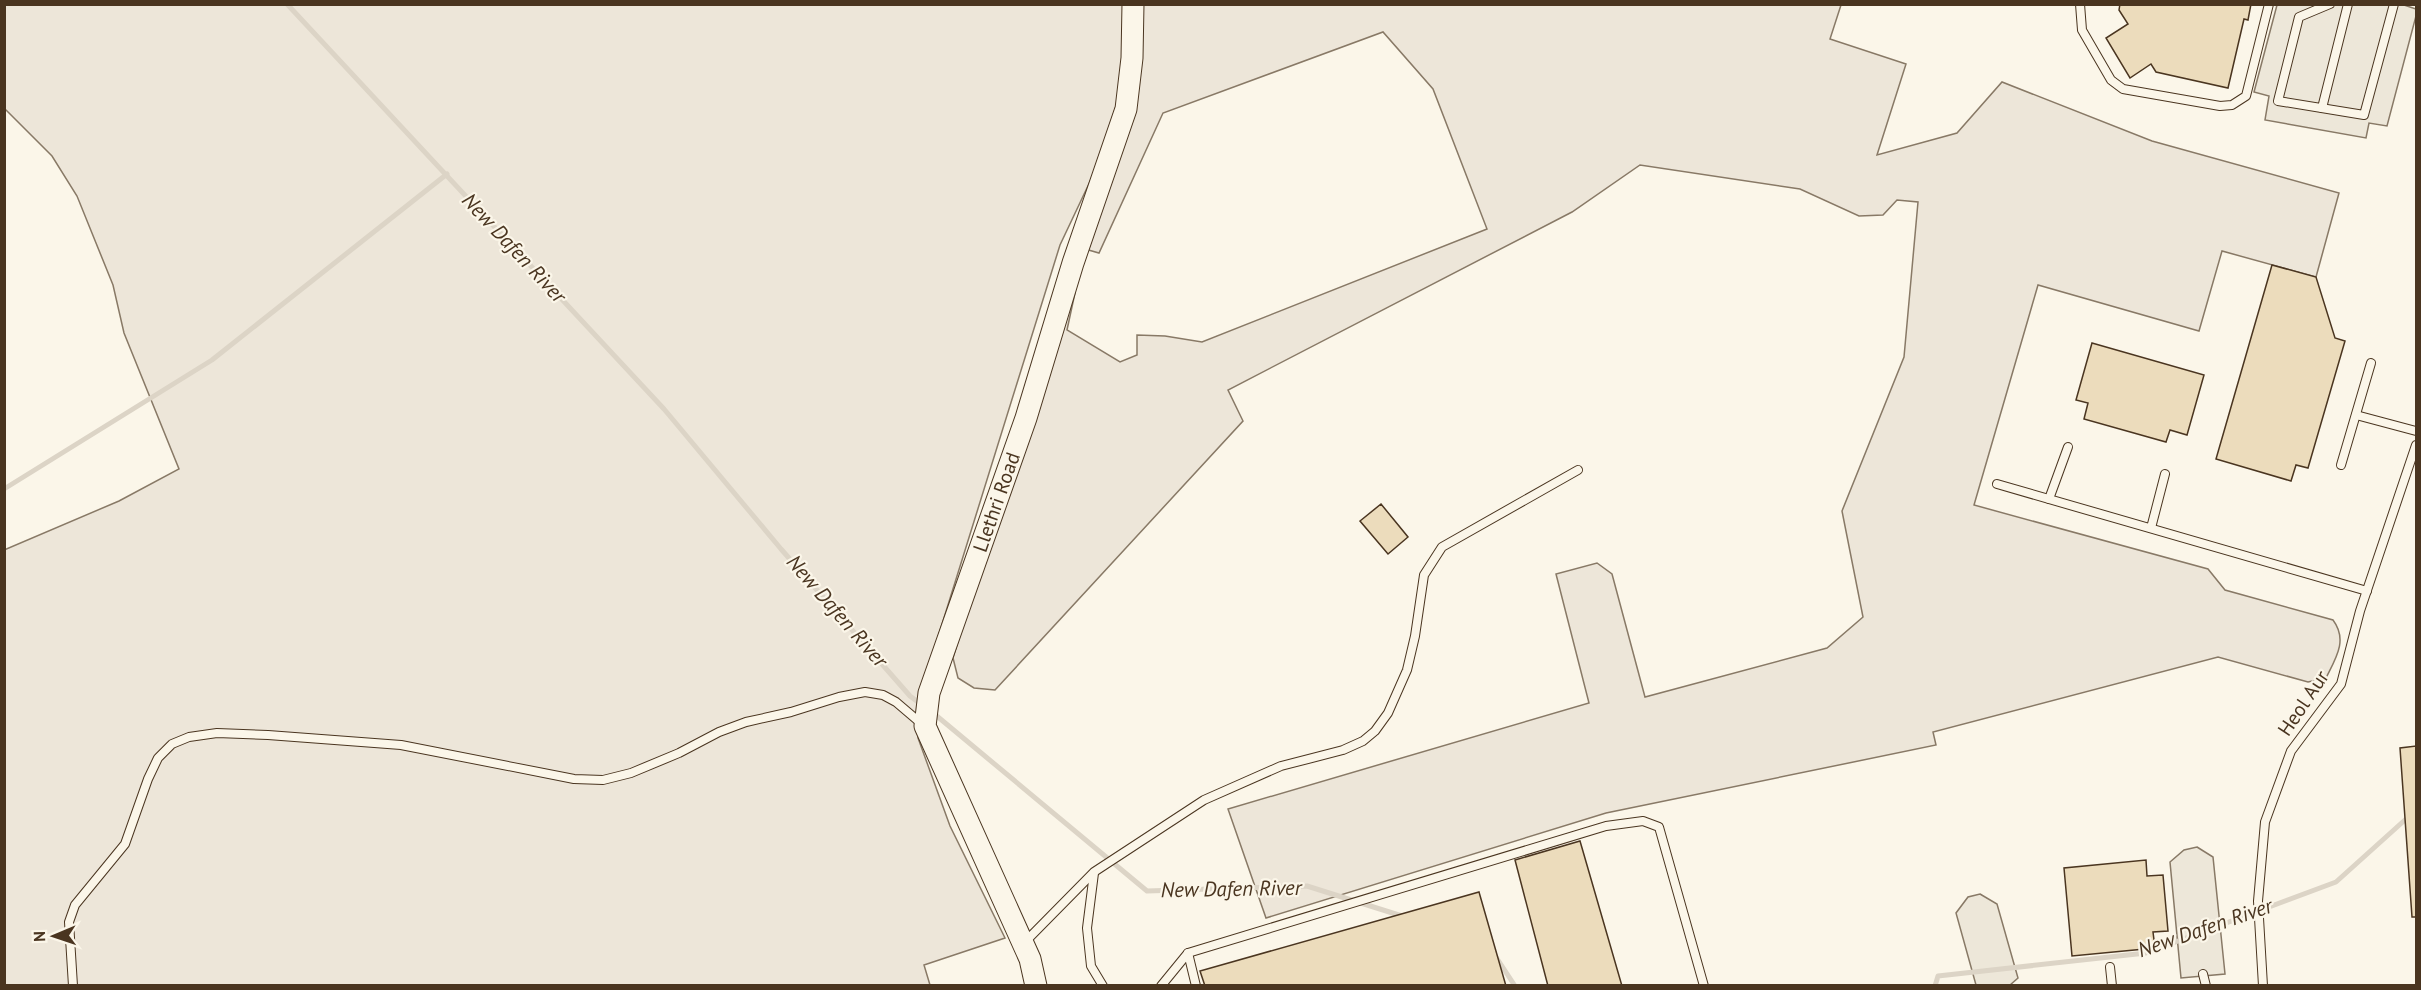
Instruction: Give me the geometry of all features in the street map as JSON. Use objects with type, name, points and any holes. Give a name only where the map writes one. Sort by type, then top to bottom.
[{"type":"street","name":"Llethri Road","points":[[925,726],[929,693],[1026,418],[1073,263],[1126,109],[1132,58],[1133,4]]},
{"type":"street","points":[[925,726],[1030,959],[1036,986]]},
{"type":"lane","points":[[2080,4],[2082,30],[2111,80],[2123,88],[2220,106],[2232,105],[2246,96],[2269,4]]},
{"type":"lane","points":[[2330,4],[2299,17],[2277,100],[2364,115],[2394,4]]},
{"type":"lane","points":[[2322,108],[2348,4]]},
{"type":"lane","points":[[2341,465],[2371,363]]},
{"type":"lane","points":[[2356,415],[2416,431]]},
{"type":"lane","name":"Heol Aur","points":[[2263,986],[2258,901],[2265,822],[2290,750],[2340,684],[2367,591],[2416,445]]},
{"type":"lane","points":[[2049,500],[2067,447]]},
{"type":"lane","points":[[1023,944],[1094,872],[1204,800],[1281,766],[1343,750],[1363,741],[1375,731],[1388,713],[1407,670],[1415,636],[1424,575],[1442,547],[1578,470]]},
{"type":"lane","points":[[2151,528],[2165,474]]},
{"type":"lane","points":[[1997,484],[2367,591]]},
{"type":"lane","points":[[74,986],[69,922],[75,905],[125,844],[148,779],[158,758],[172,744],[189,737],[217,733],[401,745],[574,779],[603,780],[631,773],[679,753],[719,732],[746,722],[865,692],[883,695],[896,702],[925,726]]},
{"type":"lane","points":[[1161,986],[1188,953],[1583,832],[1643,821],[1659,827],[1704,986]]},
{"type":"lane","points":[[1094,872],[1087,928],[1092,966],[1103,986]]},
{"type":"lane","points":[[1188,953],[1196,986]]},
{"type":"lane","points":[[2110,967],[2112,986]]},
{"type":"lane","points":[[2204,974],[2205,986]]},
{"type":"shaded area","points":[[2401,4],[2416,9],[2416,16],[2387,126],[2369,123],[2366,138],[2265,120],[2269,96],[2254,92],[2277,5]]},
{"type":"shaded area","points":[[5,5],[1127,5],[1127,52],[1117,103],[1095,171],[1060,245],[920,695],[918,738],[950,826],[1005,938],[924,965],[930,985],[5,985],[4,550],[119,501],[179,469],[124,333],[113,285],[77,196],[52,156],[5,109]]},
{"type":"shaded area","points":[[1133,5],[1841,5],[1830,39],[1906,64],[1877,155],[1957,133],[2002,82],[2152,141],[2339,193],[2316,277],[2222,251],[2199,331],[2038,285],[1974,505],[2208,569],[2225,590],[2333,620],[2340,635],[2340,642],[2337,656],[2326,678],[2308,682],[2218,657],[1933,732],[1936,745],[1606,813],[1266,918],[1228,809],[1589,703],[1556,574],[1597,563],[1612,574],[1645,697],[1827,648],[1863,617],[1842,511],[1904,357],[1918,202],[1897,200],[1883,215],[1859,216],[1800,189],[1640,165],[1572,212],[1228,390],[1243,421],[995,690],[974,688],[958,678],[953,658],[1060,305],[1075,293],[1067,330],[1120,362],[1137,355],[1137,335],[1165,336],[1202,342],[1487,229],[1433,89],[1383,32],[1163,113],[1099,253],[1078,247],[1126,109]]},
{"type":"shaded area","points":[[2197,847],[2213,857],[2225,974],[2181,978],[2170,862],[2184,850]]},
{"type":"shaded area","points":[[1980,894],[1997,904],[2018,978],[2010,985],[1976,985],[1956,913],[1968,897]]},
{"type":"building","points":[[2120,4],[2251,4],[2248,20],[2244,19],[2228,88],[2156,72],[2151,64],[2130,78],[2106,38],[2128,24],[2119,10]]},
{"type":"building","points":[[2272,265],[2316,277],[2335,338],[2345,341],[2308,468],[2296,465],[2291,481],[2216,459]]},
{"type":"building","points":[[2092,343],[2204,375],[2187,435],[2170,430],[2166,442],[2084,419],[2088,403],[2076,400]]},
{"type":"building","points":[[1381,504],[1408,537],[1388,554],[1360,521]]},
{"type":"building","points":[[2416,746],[2416,917],[2412,917],[2400,748]]},
{"type":"building","points":[[1580,841],[1622,986],[1548,986],[1515,860]]},
{"type":"building","points":[[2146,860],[2147,876],[2163,875],[2168,931],[2153,932],[2155,948],[2072,956],[2064,868]]},
{"type":"building","points":[[1479,892],[1506,986],[1205,986],[1200,971]]},
{"type":"waterway","name":"New Dafen River","points":[[287,4],[664,409],[781,549],[910,696],[922,705]]},
{"type":"waterway","points":[[4,489],[212,360],[447,174]]},
{"type":"waterway","name":"New Dafen River","points":[[932,712],[1147,891],[1307,886],[1402,916]]},
{"type":"waterway","name":"New Dafen River","points":[[1935,986],[1938,976],[2146,953],[2336,882],[2416,810]]},
{"type":"waterway","name":"New Dafen River","points":[[1496,957],[1515,986]]}]
